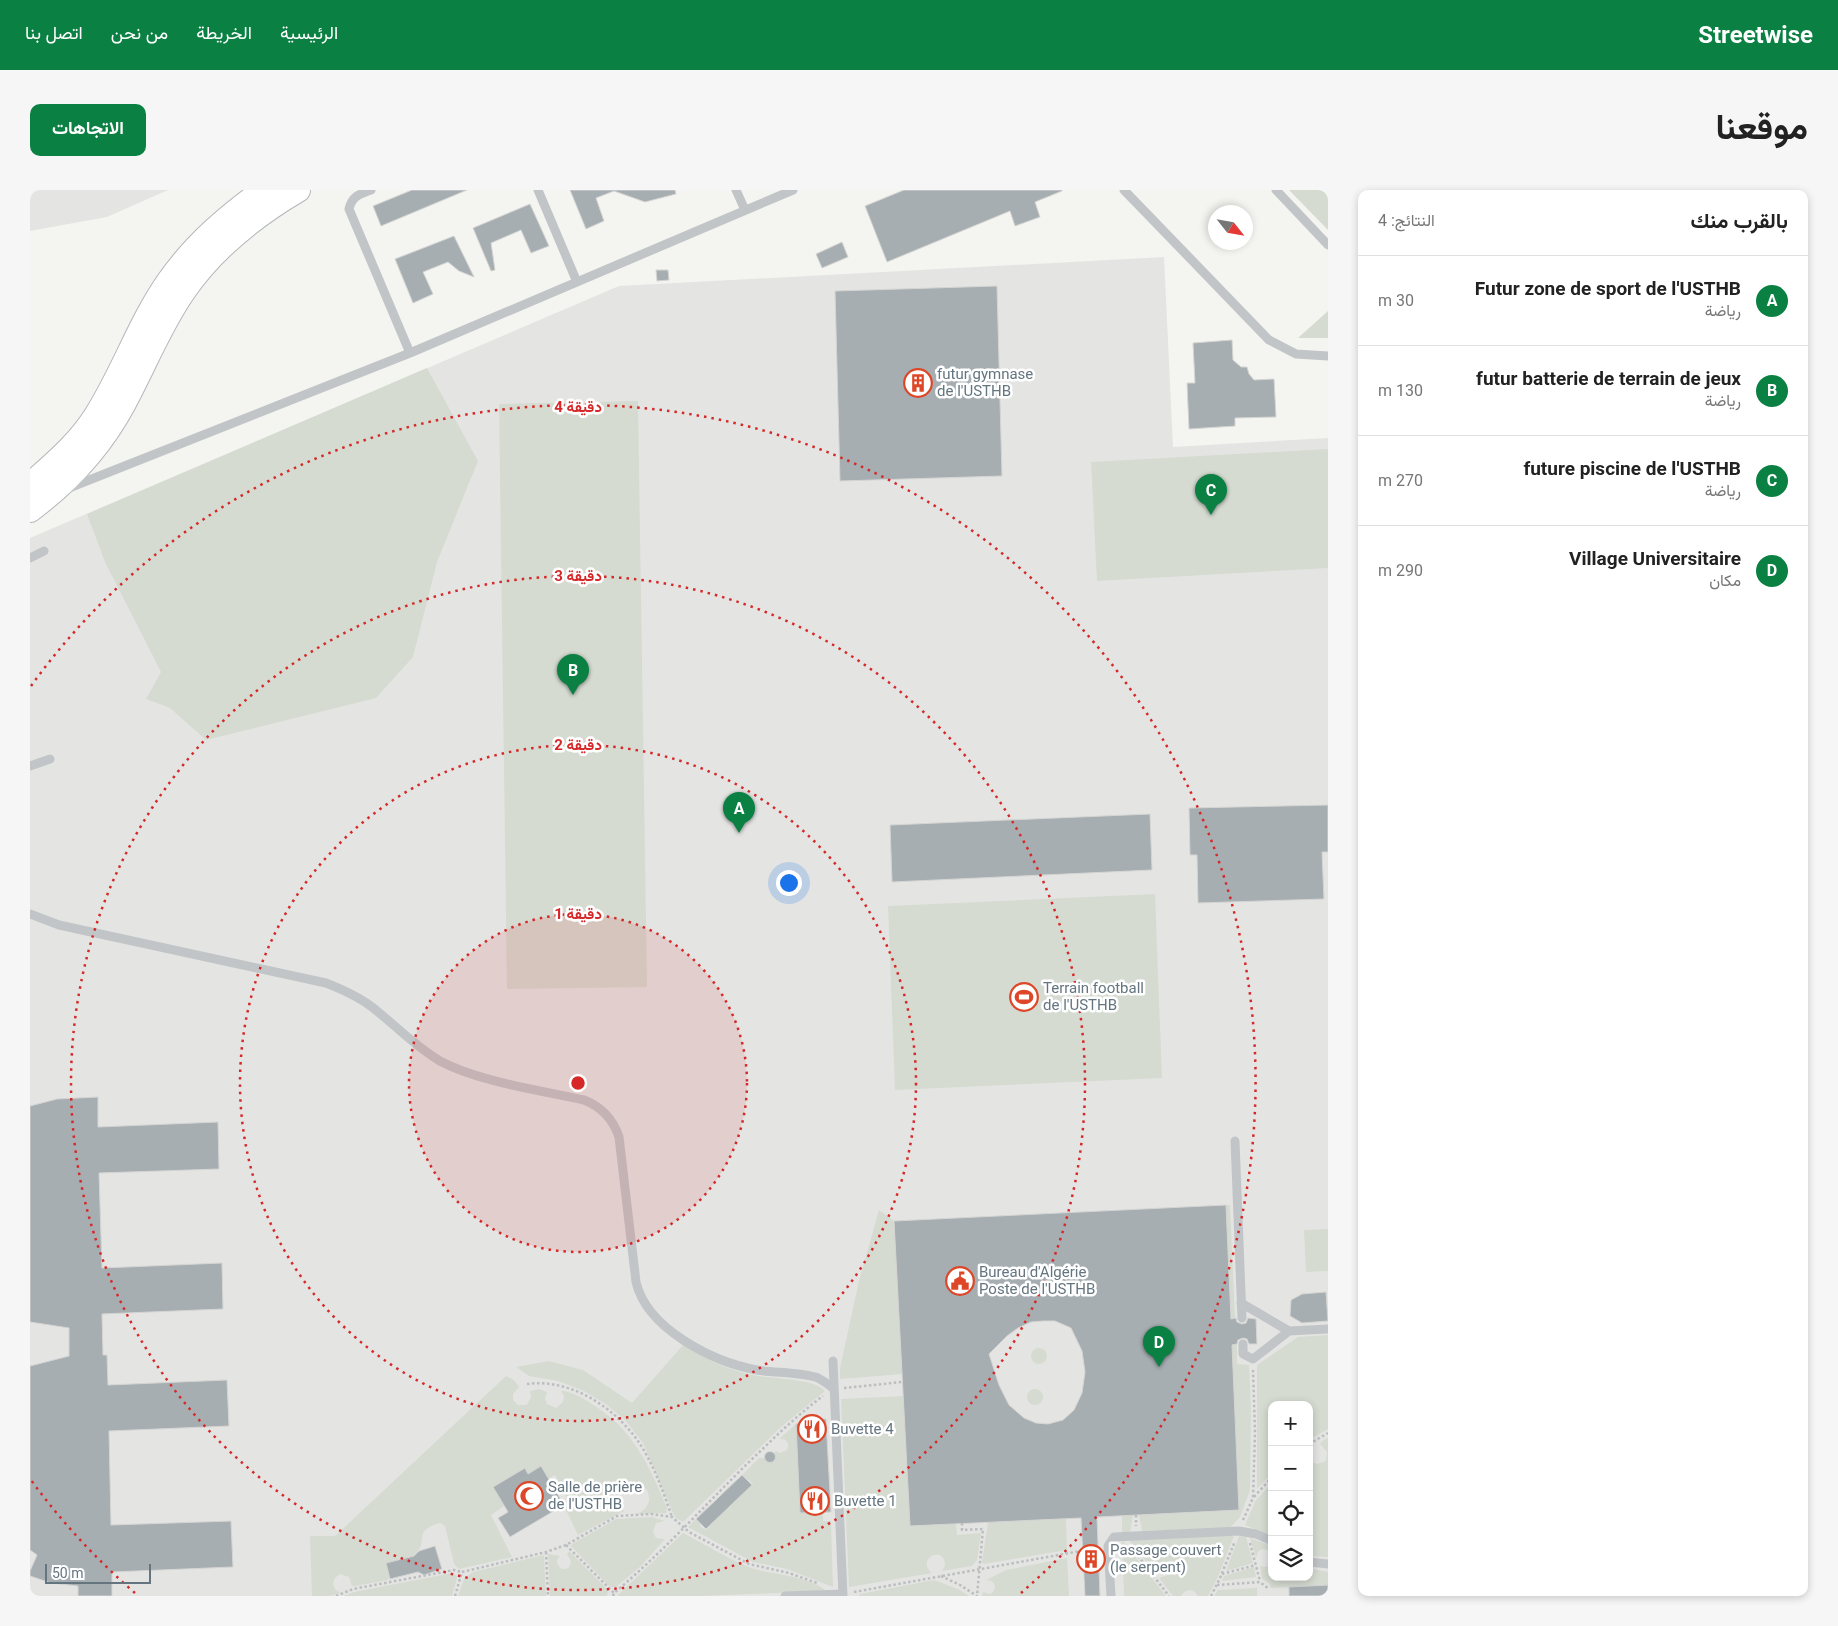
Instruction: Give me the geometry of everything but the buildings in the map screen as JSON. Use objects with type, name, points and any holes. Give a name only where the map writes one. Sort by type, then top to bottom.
[{"type":"main road","points":[[30,510],[40,490],[96,415],[110,392],[146,318],[169,281],[189,256],[224,221],[264,190]]},
{"type":"main road","points":[[40,490],[80,466],[109,430],[161,327],[183,292],[204,264],[243,226],[298,190]]},
{"type":"lane","points":[[371,190],[356,196],[351,201],[349,209],[410,353]]},
{"type":"lane","points":[[538,190],[577,282]]},
{"type":"lane","points":[[736,190],[745,210]]},
{"type":"lane","points":[[40,490],[410,353],[793,190]]},
{"type":"lane","points":[[1124,190],[1269,340],[1296,354],[1328,356]]},
{"type":"lane","points":[[1276,190],[1328,245]]},
{"type":"lane","points":[[30,558],[44,551]]},
{"type":"lane","points":[[30,766],[50,759]]},
{"type":"lane","points":[[30,914],[59,925],[326,984],[341,989],[366,1003],[414,1043],[454,1068],[593,1103],[607,1114],[619,1136],[636,1282],[642,1298],[650,1311],[686,1342],[713,1356],[758,1370],[816,1378],[834,1389]]},
{"type":"lane","points":[[1235,1141],[1242,1318]]},
{"type":"lane","points":[[1241,1303],[1288,1331],[1328,1329]]},
{"type":"lane","points":[[1243,1344],[1243,1354],[1253,1359],[1288,1331]]},
{"type":"lane","points":[[785,1596],[845,1595],[833,1361]]},
{"type":"lane","points":[[1111,1596],[1108,1546],[1111,1540],[1122,1536],[1243,1531],[1268,1540]]},
{"type":"lane","points":[[1313,1562],[1328,1564]]},
{"type":"path","points":[[1211,1596],[1243,1531],[1253,1498],[1255,1432],[1253,1359]]},
{"type":"path","points":[[527,1384],[540,1382],[559,1385],[575,1391],[600,1404],[625,1426],[638,1441],[650,1462],[672,1517],[683,1528],[754,1566],[796,1575],[845,1595],[856,1590],[1108,1546]]},
{"type":"path","points":[[566,1545],[613,1594],[641,1570],[786,1426],[834,1389],[902,1382]]},
{"type":"path","points":[[1313,1442],[1328,1433]]},
{"type":"path","points":[[1253,1498],[1268,1482]]},
{"type":"path","points":[[336,1596],[353,1589],[454,1570],[462,1572],[546,1552],[566,1545],[617,1516],[651,1514],[672,1517]]},
{"type":"path","points":[[962,1523],[962,1530],[983,1529],[977,1596]]},
{"type":"path","points":[[1243,1531],[1256,1565],[1260,1582],[1268,1588]]},
{"type":"path","points":[[1122,1536],[1169,1596]]},
{"type":"path","points":[[546,1552],[548,1596]]},
{"type":"path","points":[[1222,1574],[1256,1565]]},
{"type":"path","points":[[455,1596],[462,1572]]},
{"type":"path","points":[[939,1576],[960,1584],[977,1596]]},
{"type":"path","points":[[1217,1585],[1260,1582]]},
{"type":"shaded area","points":[[30,190],[168,190],[107,217],[30,231]]},
{"type":"shaded area","points":[[1289,190],[1325,190],[1328,197],[1328,230]]},
{"type":"shaded area","points":[[1164,257],[1173,447],[1328,438],[1328,1596],[30,1596],[30,538],[619,286]]},
{"type":"shaded area","points":[[1328,311],[1328,338],[1298,338]]},
{"type":"shaded area","points":[[427,368],[478,461],[437,562],[413,657],[376,698],[206,740],[170,708],[146,699],[161,672],[105,562],[87,514]]},
{"type":"shaded area","points":[[638,401],[647,987],[507,989],[499,404]]},
{"type":"shaded area","points":[[1328,449],[1328,568],[1097,581],[1091,462]]},
{"type":"shaded area","name":"Terrain football de l'USTHB","points":[[1155,894],[1162,1078],[895,1090],[888,906]]},
{"type":"shaded area","points":[[1226,1205],[1230,1205],[1235,1318],[1231,1319]]},
{"type":"shaded area","points":[[879,1210],[894,1221],[902,1374],[840,1379],[840,1368],[859,1281]]},
{"type":"shaded area","points":[[1328,1229],[1328,1271],[1306,1272],[1304,1230]]},
{"type":"shaded area","points":[[1328,1335],[1328,1429],[1313,1438],[1313,1401],[1268,1401],[1268,1477],[1257,1489],[1257,1365],[1298,1337]]},
{"type":"shaded area","points":[[1237,1344],[1237,1364],[1249,1365],[1251,1407],[1250,1490],[1240,1517],[1232,1526],[1227,1528],[1142,1531],[1139,1515],[1239,1510],[1232,1345]]},
{"type":"shaded area","points":[[683,1345],[728,1368],[758,1376],[813,1384],[825,1391],[781,1427],[683,1522],[674,1515],[643,1443],[625,1420],[607,1405],[584,1391],[558,1381],[529,1376],[516,1367],[549,1361],[583,1370],[632,1403]]},
{"type":"shaded area","points":[[1036,1348],[1042,1348],[1047,1353],[1045,1362],[1036,1364],[1031,1359],[1031,1353]]},
{"type":"shaded area","points":[[506,1376],[514,1380],[519,1387],[513,1394],[513,1400],[518,1405],[527,1405],[531,1397],[530,1391],[539,1389],[547,1392],[545,1398],[547,1404],[556,1408],[563,1402],[564,1396],[561,1391],[564,1391],[582,1398],[606,1414],[638,1449],[667,1508],[666,1513],[638,1514],[648,1504],[649,1499],[647,1490],[642,1485],[635,1483],[628,1485],[618,1494],[618,1502],[624,1511],[578,1535],[566,1510],[568,1500],[555,1475],[548,1479],[541,1466],[528,1474],[525,1468],[493,1487],[504,1506],[491,1515],[512,1557],[459,1569],[454,1564],[445,1526],[440,1523],[426,1529],[422,1536],[420,1549],[416,1554],[421,1569],[386,1563],[388,1580],[355,1586],[352,1586],[349,1577],[340,1574],[333,1583],[335,1589],[340,1593],[330,1596],[312,1596],[310,1536],[335,1536]]},
{"type":"shaded area","points":[[1032,1389],[1038,1389],[1043,1394],[1041,1403],[1032,1405],[1027,1400],[1027,1394]]},
{"type":"shaded area","points":[[903,1396],[910,1526],[956,1524],[957,1535],[981,1533],[977,1560],[972,1566],[942,1571],[945,1566],[944,1559],[940,1555],[936,1555],[927,1561],[927,1567],[932,1573],[849,1587],[841,1399]]},
{"type":"shaded area","points":[[796,1424],[800,1511],[823,1512],[823,1521],[831,1521],[833,1587],[787,1569],[753,1562],[688,1527],[696,1519],[701,1524],[700,1526],[706,1530],[714,1521],[702,1513],[715,1501],[724,1512],[733,1503],[721,1494],[735,1481],[744,1492],[753,1484],[742,1475],[759,1458],[764,1458],[771,1463],[775,1460],[774,1453],[776,1451],[780,1453],[787,1450],[787,1442],[784,1439],[779,1439]]},
{"type":"shaded area","points":[[1328,1438],[1328,1557],[1313,1556],[1313,1463],[1317,1464],[1326,1461],[1327,1452],[1320,1444]]},
{"type":"shaded area","points":[[1268,1487],[1268,1534],[1245,1525],[1256,1500]]},
{"type":"shaded area","points":[[1133,1515],[1130,1532],[1122,1532],[1122,1516]]},
{"type":"shaded area","points":[[652,1517],[665,1521],[656,1523],[653,1532],[656,1538],[665,1539],[642,1565],[616,1587],[608,1585],[571,1546],[616,1519]]},
{"type":"shaded area","points":[[1066,1518],[1067,1550],[984,1564],[982,1562],[988,1522]]},
{"type":"shaded area","points":[[683,1533],[749,1567],[800,1578],[826,1591],[701,1596],[618,1595]]},
{"type":"shaded area","points":[[1220,1535],[1234,1536],[1208,1596],[1198,1596],[1190,1590],[1181,1596],[1173,1596],[1159,1578],[1171,1574],[1169,1567],[1154,1571],[1129,1540]]},
{"type":"shaded area","points":[[1239,1536],[1246,1537],[1253,1563],[1226,1571]]},
{"type":"shaded area","points":[[1250,1538],[1268,1545],[1268,1550],[1262,1549],[1258,1552],[1256,1558]]},
{"type":"shaded area","points":[[1122,1540],[1166,1596],[1124,1596]]},
{"type":"shaded area","points":[[569,1551],[605,1587],[608,1591],[607,1596],[550,1596],[548,1554],[560,1556],[557,1560],[558,1565],[564,1569],[571,1563],[567,1555]]},
{"type":"shaded area","points":[[544,1555],[546,1596],[458,1596],[464,1579],[473,1572]]},
{"type":"shaded area","points":[[1067,1558],[1069,1596],[982,1596],[983,1592],[990,1594],[995,1588],[994,1583],[986,1580],[1006,1570]]},
{"type":"shaded area","points":[[1260,1566],[1268,1566],[1268,1581],[1313,1581],[1313,1569],[1328,1572],[1328,1585],[1271,1588],[1269,1583],[1262,1579]]},
{"type":"shaded area","points":[[1254,1567],[1256,1577],[1222,1581],[1224,1576]]},
{"type":"shaded area","points":[[452,1573],[457,1578],[452,1596],[343,1596],[354,1592]]},
{"type":"shaded area","points":[[934,1580],[958,1589],[969,1596],[859,1596],[860,1594]]},
{"type":"shaded area","points":[[1257,1588],[1257,1596],[1214,1596],[1218,1590]]},
{"type":"place","name":"futur gymnase de l'USTHB","points":[[918,383]]},
{"type":"place","name":"future piscine de l'USTHB","points":[[1211,515]]},
{"type":"place","name":"futur batterie de terrain de jeux","points":[[573,695]]},
{"type":"place","name":"Futur zone de sport de l'USTHB","points":[[739,833]]},
{"type":"place","name":"Terrain football de l'USTHB","points":[[1024,997]]},
{"type":"place","name":"Bureau d'Algérie Poste de l'USTHB","points":[[960,1281]]},
{"type":"place","name":"Village Universitaire","points":[[1159,1367]]},
{"type":"place","name":"Buvette 4","points":[[812,1429]]},
{"type":"place","name":"Salle de prière de l'USTHB","points":[[529,1496]]},
{"type":"place","name":"Buvette 1","points":[[815,1501]]},
{"type":"place","name":"Passage couvert (le serpent)","points":[[1091,1559]]}]
